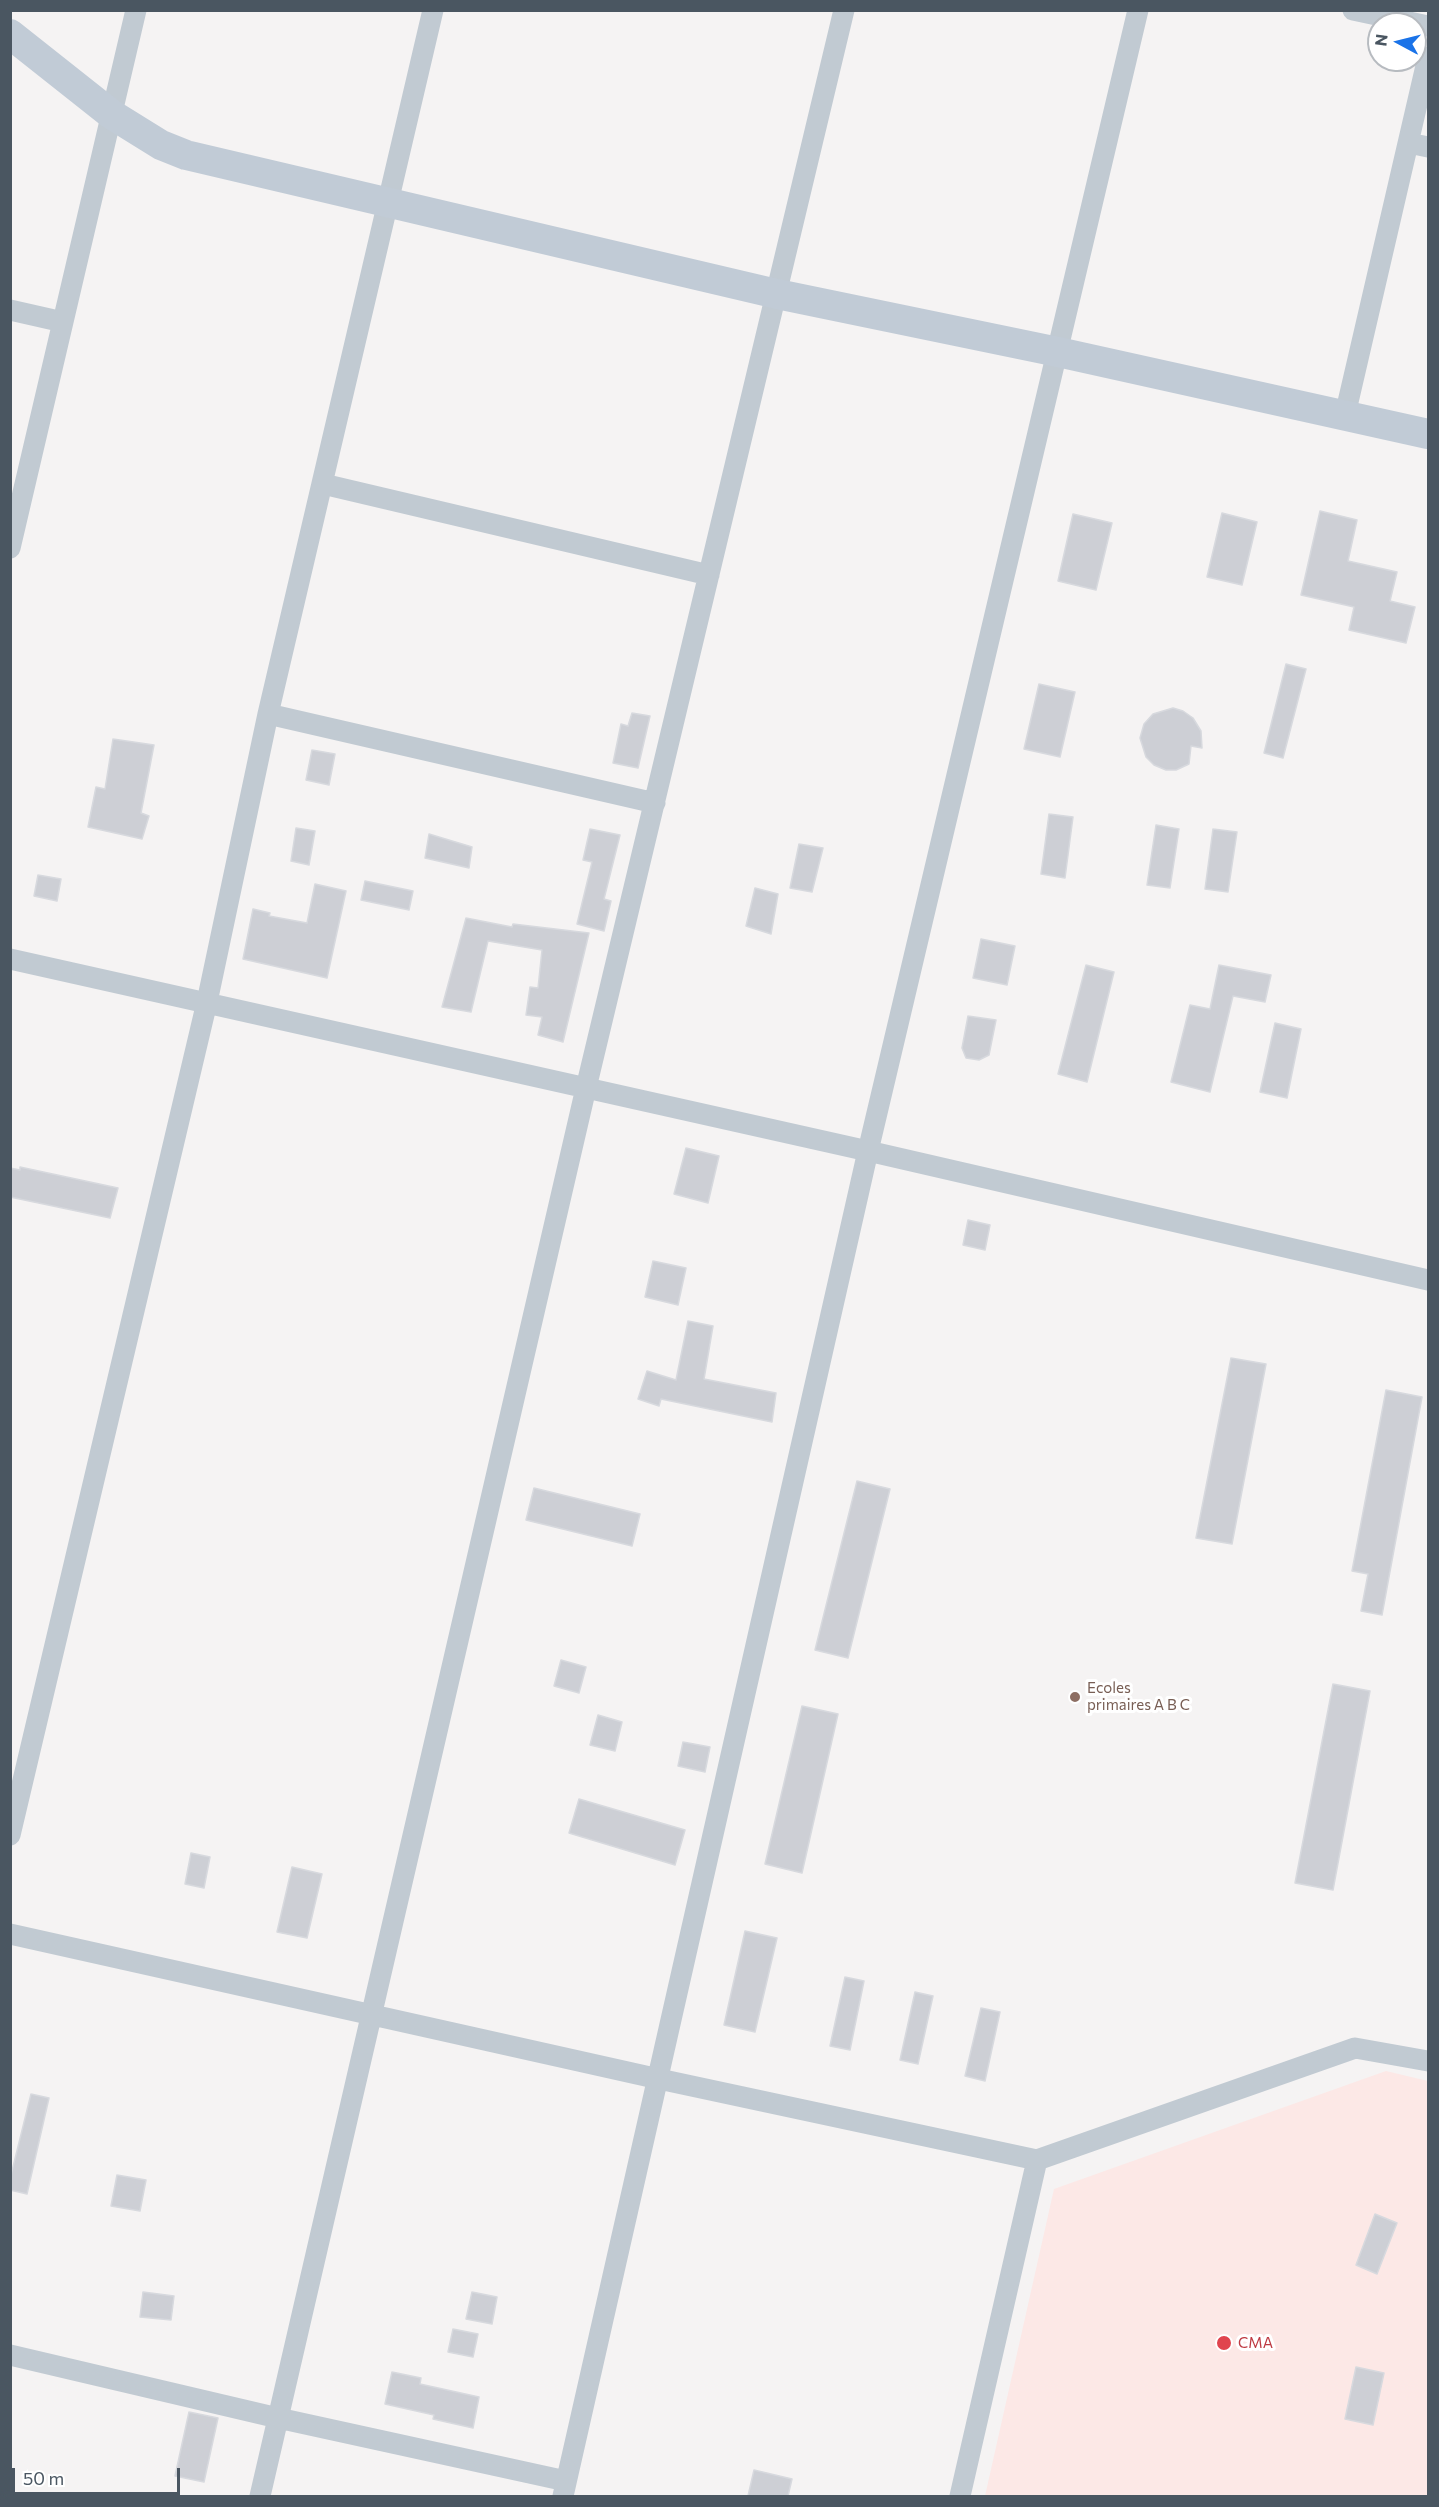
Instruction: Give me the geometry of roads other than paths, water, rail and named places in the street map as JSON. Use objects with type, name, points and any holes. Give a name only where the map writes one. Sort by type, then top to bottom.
[{"type":"street","points":[[10,548],[136,10]]},
{"type":"street","points":[[10,1835],[207,1002],[268,714],[433,10]]},
{"type":"street","points":[[10,2355],[565,2489],[868,1151],[1138,10]]},
{"type":"street","points":[[1353,10],[1428,26]]},
{"type":"street","points":[[260,2496],[586,1088],[777,294],[840,11]]},
{"type":"street","points":[[10,34],[111,114],[161,145],[186,155],[777,294],[1058,352],[1428,434]]},
{"type":"street","points":[[1345,415],[1419,145],[1428,57]]},
{"type":"street","points":[[10,310],[63,322]]},
{"type":"street","points":[[323,484],[709,575]]},
{"type":"street","points":[[268,714],[655,803]]},
{"type":"street","points":[[10,959],[868,1151],[1428,1280]]},
{"type":"street","points":[[10,1934],[659,2079],[1037,2160],[1355,2048],[1428,2061]]},
{"type":"street","points":[[960,2496],[1037,2160]]},
{"type":"place","name":"Ecoles primaires A B C","points":[[1075,1697]]},
{"type":"place","name":"CMA","points":[[1224,2343]]}]
